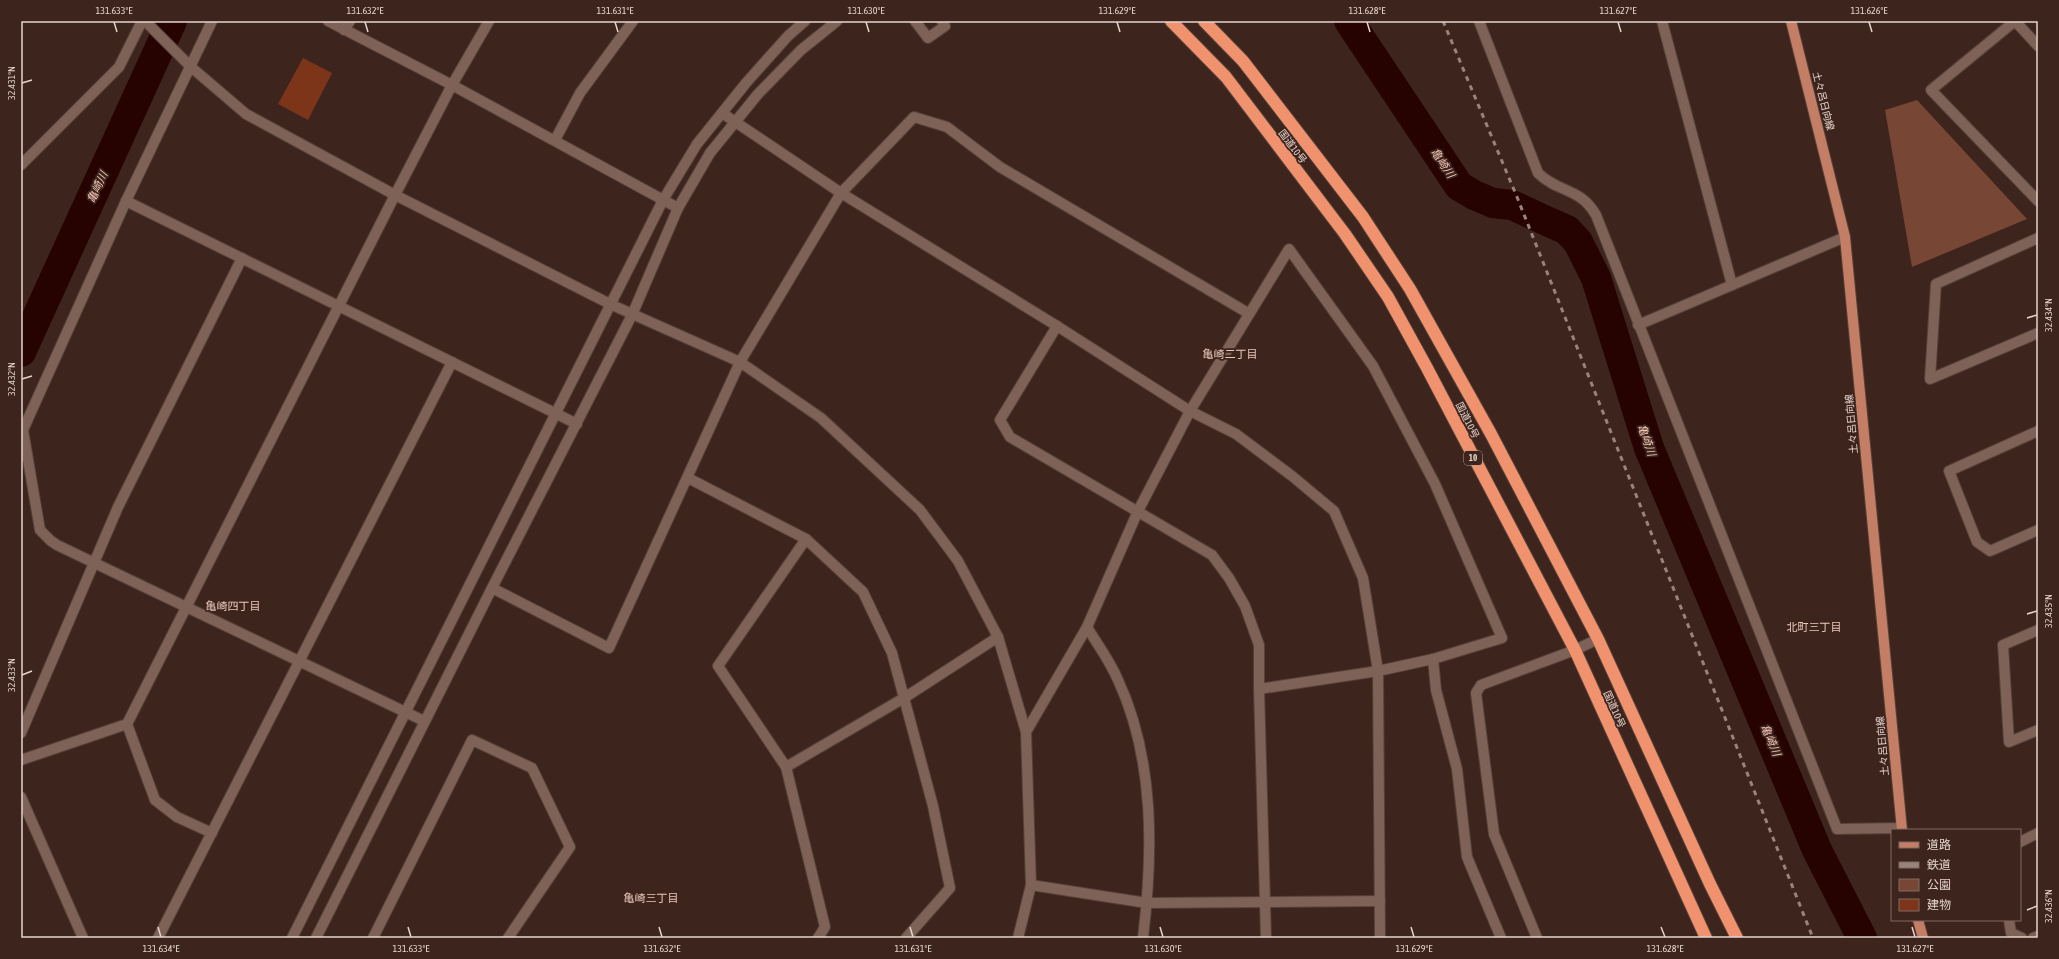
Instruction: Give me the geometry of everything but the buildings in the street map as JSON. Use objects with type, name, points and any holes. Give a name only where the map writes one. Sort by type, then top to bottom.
[{"type":"highway","name":"国道10号","points":[[1171,21],[1226,77],[1345,234],[1388,297],[1427,368],[1575,650],[1706,938]]},
{"type":"highway","name":"国道10号","points":[[1204,21],[1243,61],[1354,205],[1410,289],[1488,428],[1598,639],[1710,884],[1737,938]]},
{"type":"main road","name":"土々呂日向線","points":[[1791,21],[1845,237],[1902,829]]},
{"type":"main road","points":[[1918,921],[1923,938]]},
{"type":"street","points":[[21,165],[119,67],[143,21],[191,67],[246,114],[395,195],[612,305],[740,362],[821,418],[920,510],[958,561],[998,637],[1026,732],[1031,885],[1018,938]]},
{"type":"street","points":[[212,21],[126,201],[23,430],[40,530],[51,541],[424,721]]},
{"type":"street","points":[[328,21],[555,140],[678,208]]},
{"type":"street","points":[[344,30],[350,21]]},
{"type":"street","points":[[21,760],[127,724],[395,195],[452,85],[489,21]]},
{"type":"street","points":[[555,140],[580,93],[633,21]]},
{"type":"street","points":[[292,938],[612,305],[663,200],[697,144],[788,36],[805,21]]},
{"type":"street","points":[[316,938],[424,721],[632,315],[678,208],[710,153],[758,94],[801,50],[836,21]]},
{"type":"street","points":[[915,21],[928,38],[945,26],[942,21]]},
{"type":"street","points":[[1479,21],[1538,173],[1547,182],[1582,197],[1590,204],[1601,226],[1638,325],[1837,829],[1902,829]]},
{"type":"street","points":[[1662,21],[1732,285]]},
{"type":"street","points":[[2038,46],[2015,21],[1930,90],[2038,201]]},
{"type":"street","points":[[722,113],[841,193],[1057,326],[1190,411],[1236,434],[1292,476],[1334,511],[1363,578],[1378,672],[1380,938]]},
{"type":"street","points":[[492,588],[609,648],[740,362],[841,193],[914,117],[947,127],[1000,167],[1248,313]]},
{"type":"street","points":[[126,201],[577,424]]},
{"type":"street","points":[[1638,325],[1845,237]]},
{"type":"street","points":[[2038,238],[1936,284],[1930,379],[2038,333]]},
{"type":"street","points":[[1026,732],[1087,627],[1138,511],[1190,411],[1248,313],[1289,249],[1377,373],[1435,484],[1502,638],[1434,659],[1378,672],[1259,689]]},
{"type":"street","points":[[21,733],[118,507],[242,258]]},
{"type":"street","points":[[1057,326],[1000,420],[1010,437],[1212,555],[1229,578],[1245,606],[1259,645],[1266,938]]},
{"type":"street","points":[[158,938],[452,362]]},
{"type":"street","points":[[2038,431],[1949,471],[1977,542],[1990,551],[2038,530]]},
{"type":"street","points":[[688,478],[806,539],[863,592],[892,653],[933,806],[950,888],[906,938]]},
{"type":"street","points":[[806,539],[718,666],[786,767],[825,927],[818,938]]},
{"type":"street","points":[[1087,627],[1118,679],[1138,742],[1145,774],[1149,810],[1147,903],[1143,938]]},
{"type":"street","points":[[2038,630],[2003,645],[2009,742],[2038,730]]},
{"type":"street","points":[[786,767],[904,698],[998,637]]},
{"type":"street","points":[[1537,938],[1494,834],[1476,693],[1481,685],[1575,650],[1598,639]]},
{"type":"street","points":[[1434,659],[1436,690],[1457,768],[1467,857],[1501,938]]},
{"type":"street","points":[[127,724],[155,800],[177,817],[212,833]]},
{"type":"street","points":[[373,938],[472,740],[532,768],[570,847],[508,938]]},
{"type":"street","points":[[21,798],[83,938]]},
{"type":"street","points":[[2021,842],[2038,833]]},
{"type":"street","points":[[1031,885],[1147,903],[1380,901]]},
{"type":"street","points":[[2009,921],[2011,933],[2022,938]]},
{"type":"street","points":[[2033,938],[2038,936]]},
{"type":"green space","points":[[1917,100],[2027,219],[1912,267],[1885,110]]},
{"type":"waterway","name":"亀崎川","points":[[21,352],[172,21]]},
{"type":"waterway","name":"亀崎川","points":[[1349,21],[1459,186],[1474,195],[1493,203],[1512,205],[1567,230],[1578,242],[1596,278],[1649,448],[1817,850],[1862,938]]},
{"type":"railway","points":[[1443,21],[1517,197],[1813,938]]},
{"type":"district","name":"亀崎二丁目","points":[[1230,354]]},
{"type":"district","name":"亀崎四丁目","points":[[233,606]]},
{"type":"district","name":"北町三丁目","points":[[1814,627]]},
{"type":"district","name":"亀崎三丁目","points":[[651,898]]}]
